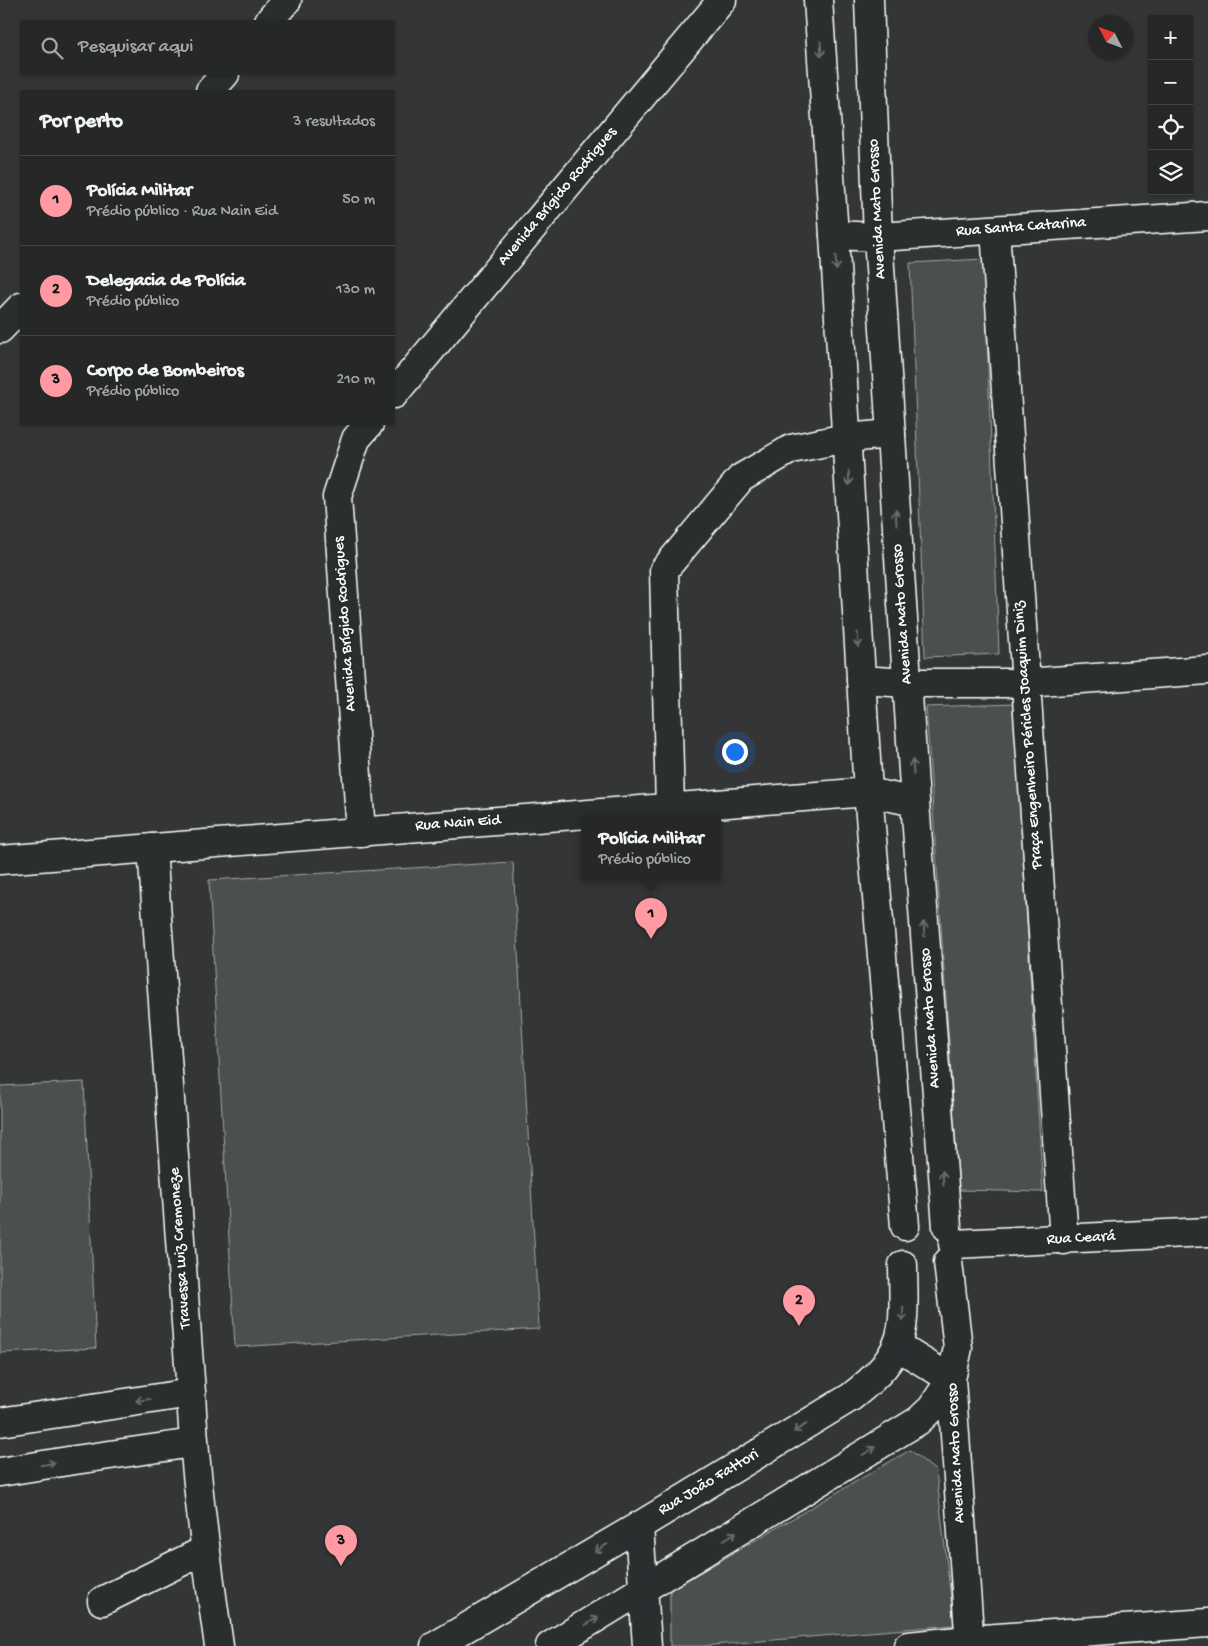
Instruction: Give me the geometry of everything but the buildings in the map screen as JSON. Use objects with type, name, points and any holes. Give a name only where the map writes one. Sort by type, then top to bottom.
[{"type":"street","points":[[270,20],[288,0]]},
{"type":"street","name":"Avenida Brígido Rodrigues","points":[[395,393],[722,0]]},
{"type":"street","points":[[818,0],[868,792],[904,1226]]},
{"type":"street","name":"Avenida Mato Grosso","points":[[869,0],[878,237],[907,683],[958,1348],[951,1380],[969,1643]]},
{"type":"street","points":[[211,90],[223,75]]},
{"type":"street","name":"Rua Santa Catarina","points":[[834,235],[878,237],[1208,216]]},
{"type":"street","name":"Praça Engenheiro Péricles Joaquim Diniz","points":[[995,230],[1064,1240]]},
{"type":"street","points":[[0,329],[20,308]]},
{"type":"street","name":"Avenida Brígido Rodrigues","points":[[361,832],[337,497],[356,439],[368,425]]},
{"type":"street","points":[[670,808],[664,570],[741,478],[791,449],[846,438],[891,434]]},
{"type":"street","points":[[861,680],[907,683],[1025,683],[1208,670]]},
{"type":"street","name":"Rua Nain Eid","points":[[0,860],[868,792],[915,802]]},
{"type":"street","name":"Travessa Luiz Cremoneze","points":[[152,848],[191,1393],[193,1444],[219,1646]]},
{"type":"street","points":[[926,1217],[937,1220],[950,1244],[939,1270],[927,1274],[914,1272],[903,1265],[898,1256],[896,1245],[899,1234],[904,1226],[914,1219],[926,1217]]},
{"type":"street","name":"Rua Ceará","points":[[950,1244],[1208,1232]]},
{"type":"street","name":"Rua João Fattori","points":[[435,1646],[639,1526],[851,1397],[872,1381],[890,1359],[897,1346],[902,1327],[903,1265]]},
{"type":"street","points":[[550,1646],[918,1421],[932,1408],[951,1380],[897,1346]]},
{"type":"street","points":[[0,1422],[191,1393]]},
{"type":"street","points":[[0,1472],[193,1444]]},
{"type":"street","points":[[639,1526],[647,1646]]},
{"type":"street","points":[[102,1601],[206,1550]]},
{"type":"street","points":[[908,1646],[969,1643],[1208,1623]]},
{"type":"shaded area","points":[[984,259],[999,654],[925,657],[910,263]]},
{"type":"shaded area","points":[[1014,704],[1043,1192],[959,1190],[926,707]]},
{"type":"shaded area","points":[[513,862],[539,1329],[235,1347],[209,880]]},
{"type":"shaded area","points":[[84,1082],[96,1348],[0,1353],[0,1086]]},
{"type":"shaded area","points":[[910,1450],[936,1471],[954,1625],[701,1646],[670,1646],[670,1590]]},
{"type":"place","name":"Polícia Militar","points":[[651,939]]},
{"type":"place","name":"Delegacia de Polícia","points":[[799,1326]]},
{"type":"place","name":"Corpo de Bombeiros","points":[[341,1566]]}]
